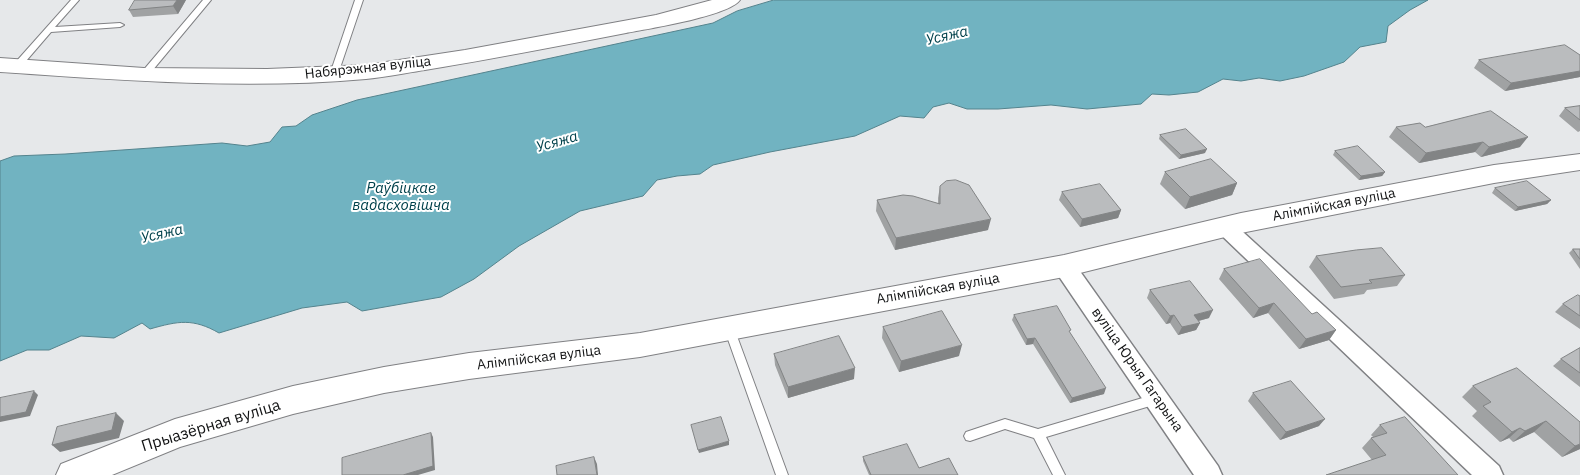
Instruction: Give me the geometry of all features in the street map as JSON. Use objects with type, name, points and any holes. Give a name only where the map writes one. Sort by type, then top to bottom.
[{"type":"street","name":"Набярэжная вуліца","points":[[8,65],[144,75],[267,76],[366,72],[484,54],[656,21],[711,8],[730,0]]},
{"type":"street","name":"Алімпійская вуліца","points":[[293,400],[393,378],[469,366],[640,345],[728,327],[1064,266],[1225,227],[1494,174],[1580,162]]},
{"type":"street","points":[[1225,227],[1490,475]]},
{"type":"street","name":"вуліца Юрыя Гагарына","points":[[1064,266],[1209,475]]},
{"type":"street","name":"Прыазёрная вуліца","points":[[73,475],[174,434],[293,400]]},
{"type":"lane","points":[[8,65],[48,30],[75,0]]},
{"type":"lane","points":[[144,75],[207,0]]},
{"type":"lane","points":[[334,74],[359,0]]},
{"type":"lane","points":[[48,30],[120,25]]},
{"type":"lane","points":[[728,327],[782,475]]},
{"type":"lane","points":[[970,436],[1005,424],[1038,434],[1157,399]]},
{"type":"lane","points":[[1038,434],[1059,475]]},
{"type":"water","name":"Раўбіцкае вадасховішча","points":[[774,0],[1428,0],[1388,26],[1386,42],[1360,47],[1344,62],[1304,76],[1280,81],[1259,78],[1241,81],[1223,79],[1198,92],[1169,95],[1152,94],[1141,104],[1087,109],[1051,105],[967,109],[949,103],[933,107],[924,118],[900,116],[855,136],[713,165],[700,174],[657,180],[643,196],[580,211],[519,246],[474,279],[441,297],[362,311],[347,302],[302,308],[219,333],[193,323],[169,324],[150,329],[142,323],[114,338],[81,336],[49,350],[27,350],[0,361],[0,161],[14,156],[222,143],[247,146],[270,142],[282,127],[296,126],[312,115],[357,100],[713,23],[737,11]]},
{"type":"building","points":[[135,0],[177,0],[173,6],[129,10]]},
{"type":"building","points":[[1565,45],[1580,55],[1580,71],[1511,83],[1479,60]]},
{"type":"building","points":[[1580,106],[1580,120],[1565,108]]},
{"type":"building","points":[[1491,111],[1528,137],[1489,147],[1483,142],[1426,153],[1396,127],[1420,123],[1425,127]]},
{"type":"building","points":[[1186,129],[1207,149],[1181,155],[1160,135]]},
{"type":"building","points":[[1358,146],[1385,172],[1361,176],[1335,151]]},
{"type":"building","points":[[1211,159],[1237,183],[1190,197],[1165,172]]},
{"type":"building","points":[[956,180],[969,185],[991,219],[896,238],[877,200],[903,195],[940,204],[940,186],[946,181]]},
{"type":"building","points":[[1527,181],[1551,200],[1518,207],[1495,188]]},
{"type":"building","points":[[1100,184],[1121,210],[1082,219],[1062,192]]},
{"type":"building","points":[[1382,248],[1405,275],[1369,280],[1372,283],[1341,287],[1316,256],[1356,250]]},
{"type":"building","points":[[1573,249],[1580,249],[1580,259]]},
{"type":"building","points":[[1260,259],[1312,314],[1317,312],[1336,330],[1306,339],[1274,303],[1259,308],[1224,269]]},
{"type":"building","points":[[1190,281],[1213,310],[1194,315],[1200,323],[1182,327],[1174,315],[1170,316],[1150,290]]},
{"type":"building","points":[[1578,295],[1580,296],[1580,316],[1563,304]]},
{"type":"building","points":[[1057,306],[1071,330],[1069,331],[1106,388],[1072,398],[1035,338],[1027,339],[1014,315]]},
{"type":"building","points":[[942,311],[962,345],[901,361],[883,327]]},
{"type":"building","points":[[839,336],[855,368],[788,387],[774,354]]},
{"type":"building","points":[[1580,348],[1580,373],[1561,359]]},
{"type":"building","points":[[1517,368],[1580,422],[1580,444],[1575,446],[1546,421],[1525,431],[1520,428],[1512,432],[1483,406],[1491,402],[1473,386]]},
{"type":"building","points":[[1291,381],[1325,419],[1286,432],[1253,393]]},
{"type":"building","points":[[34,391],[26,412],[0,417],[0,398]]},
{"type":"building","points":[[116,413],[112,430],[52,445],[57,427]]},
{"type":"building","points":[[721,417],[729,441],[698,450],[691,425]]},
{"type":"building","points":[[1405,417],[1458,475],[1326,475],[1386,455],[1371,438],[1387,433],[1380,425]]},
{"type":"building","points":[[431,433],[433,466],[403,475],[342,475],[342,458]]},
{"type":"building","points":[[907,444],[919,468],[949,458],[958,475],[871,475],[863,457]]},
{"type":"building","points":[[594,457],[597,475],[557,475],[556,466]]},
{"type":"water label","name":"Усяжа","points":[[947,36]]},
{"type":"water label","name":"Усяжа","points":[[557,142]]},
{"type":"water label","name":"Усяжа","points":[[162,234]]}]
